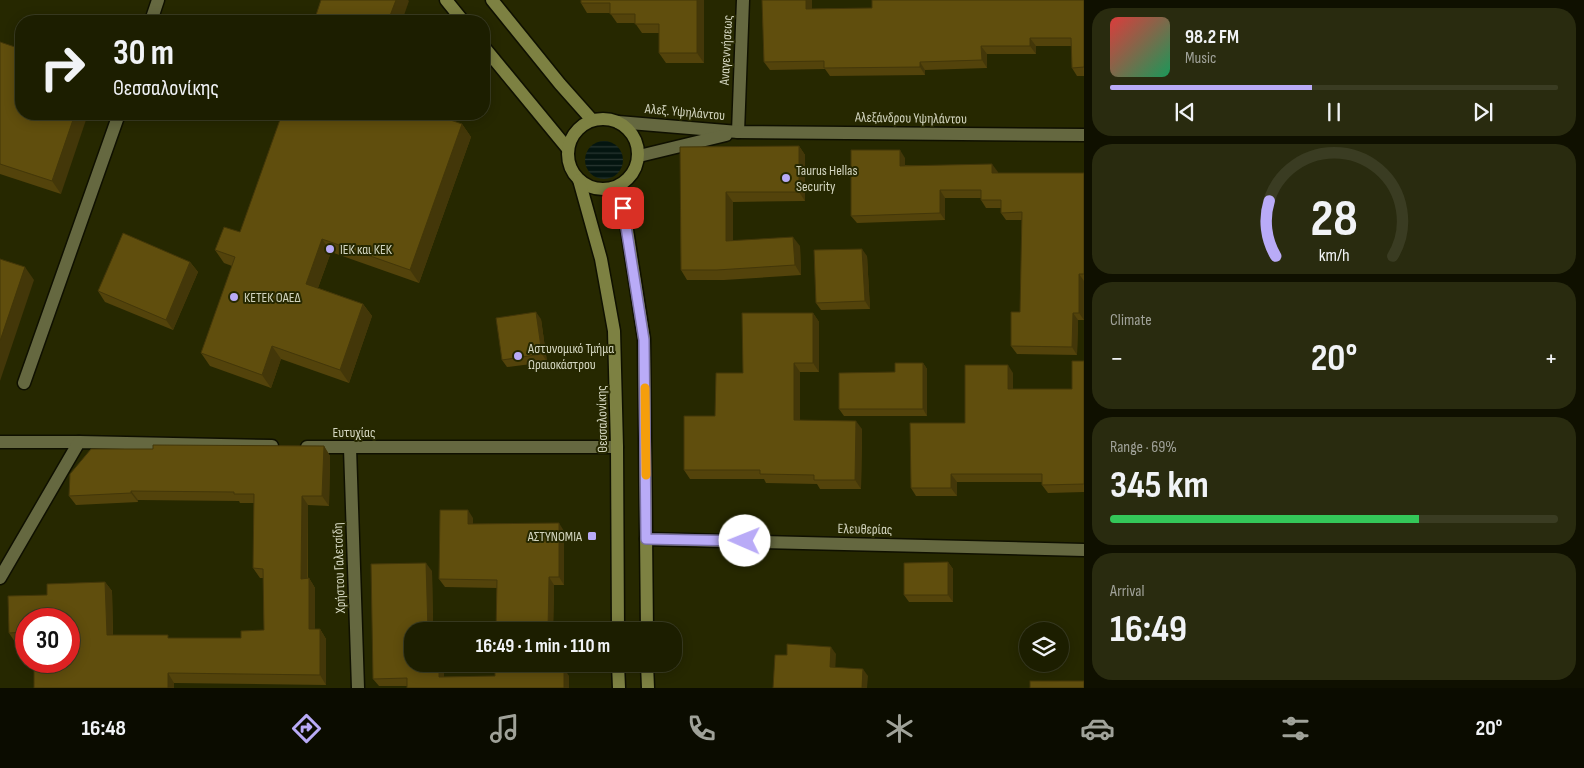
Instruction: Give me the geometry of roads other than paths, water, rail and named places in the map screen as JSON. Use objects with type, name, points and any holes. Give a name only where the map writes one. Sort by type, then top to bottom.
[{"type":"main road","points":[[446,0],[458,15]]},
{"type":"main road","points":[[492,0],[560,84],[592,120]]},
{"type":"main road","points":[[490,54],[568,149]]},
{"type":"main road","points":[[605,119],[618,122],[627,127],[638,145],[639,156],[635,170],[620,185],[610,189],[598,190],[579,180],[569,166],[568,149],[570,139],[583,124],[592,120],[605,119]]},
{"type":"main road","name":"Θεσσαλονίκης","points":[[579,180],[601,259],[612,322],[615,353],[618,622]]},
{"type":"main road","points":[[620,185],[644,340],[647,622]]},
{"type":"main road","points":[[618,672],[618,688]]},
{"type":"main road","points":[[647,672],[648,688]]},
{"type":"street","points":[[153,15],[158,0]]},
{"type":"street","name":"Αναγεννήσεως","points":[[738,132],[743,0]]},
{"type":"street","points":[[24,383],[117,120]]},
{"type":"street","name":"Αλεξ. Υψηλάντου","points":[[618,122],[738,132]]},
{"type":"street","name":"Αλεξ. Υψηλάντου","points":[[639,156],[738,132]]},
{"type":"street","name":"Αλεξάνδρου Υψηλάντου","points":[[738,132],[1084,135]]},
{"type":"street","name":"Ευτυχίας","points":[[0,442],[350,448],[617,447]]},
{"type":"street","points":[[0,578],[79,442]]},
{"type":"street","name":"Χρήστου Γαλετσίδη","points":[[350,448],[358,688]]},
{"type":"street","name":"Ελευθερίας","points":[[646,539],[1084,550]]},
{"type":"place","name":"Taurus Hellas Security","points":[[786,178]]},
{"type":"place","name":"ΙΕΚ και ΚΕΚ","points":[[330,249]]},
{"type":"place","name":"ΚΕΤΕΚ ΟΑΕΔ","points":[[234,297]]},
{"type":"place","name":"Αστυνομικό Τμήμα Ωραιοκάστρου","points":[[518,356]]},
{"type":"place","name":"ΑΣΤΥΝΟΜΙΑ","points":[[592,536]]}]
